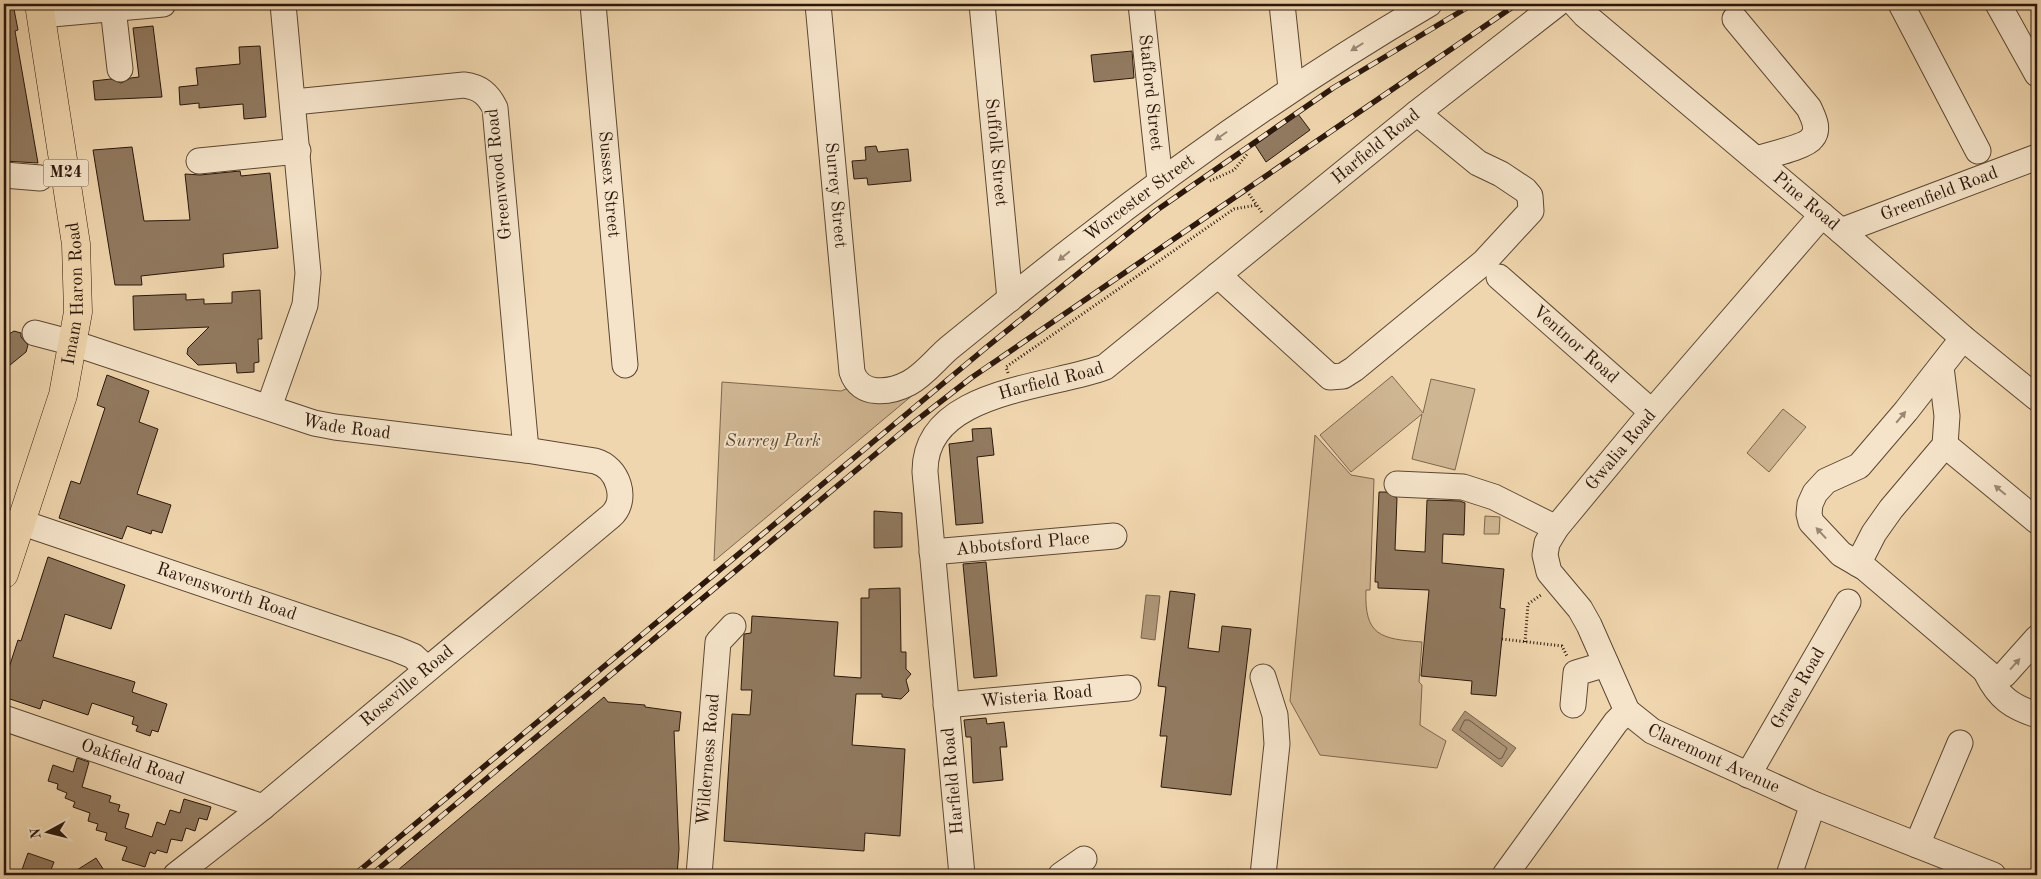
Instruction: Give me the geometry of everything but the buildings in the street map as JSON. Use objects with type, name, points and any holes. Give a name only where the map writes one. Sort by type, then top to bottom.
[{"type":"main road","name":"Imam Haron Road","points":[[4,574],[63,395],[74,343],[79,288],[76,244],[40,9]]},
{"type":"street","points":[[40,9],[163,4]]},
{"type":"street","points":[[269,407],[308,291],[294,102],[283,4]]},
{"type":"street","name":"Sussex Street","points":[[593,4],[625,365]]},
{"type":"street","name":"Surrey Street","points":[[818,4],[851,363],[853,376],[859,385]]},
{"type":"street","name":"Suffolk Street","points":[[982,4],[1010,299]]},
{"type":"street","name":"Stafford Street","points":[[1141,4],[1160,181]]},
{"type":"street","points":[[1282,4],[1291,88]]},
{"type":"street","name":"Worcester Street","points":[[859,385],[869,391],[908,384],[1010,299],[1160,181],[1392,14],[1429,4]]},
{"type":"street","name":"Harfield Road","points":[[962,875],[932,552],[925,459],[929,446],[946,424],[976,403],[997,395],[1087,374],[1105,367],[1417,113],[1557,4]]},
{"type":"street","name":"Pine Road","points":[[1575,4],[1832,223],[1963,338],[2037,398]]},
{"type":"street","points":[[1901,4],[1978,151]]},
{"type":"street","points":[[1998,4],[2028,36]]},
{"type":"street","points":[[2013,4],[2028,36],[2037,73]]},
{"type":"street","points":[[120,69],[128,6]]},
{"type":"street","points":[[1735,19],[1808,108],[1815,121],[1815,133],[1807,143],[1756,159]]},
{"type":"street","name":"Greenwood Road","points":[[294,102],[464,85],[482,90],[490,98],[495,108],[526,450]]},
{"type":"street","points":[[1218,275],[1330,377],[1343,376],[1390,340],[1484,262],[1531,211],[1530,196],[1525,190],[1500,174],[1478,164],[1417,113]]},
{"type":"street","points":[[199,161],[298,150]]},
{"type":"street","name":"Greenfield Road","points":[[1832,223],[2037,157]]},
{"type":"street","points":[[4,175],[40,178]]},
{"type":"street","name":"Gwalia Road","points":[[1627,711],[1580,609],[1549,572],[1545,555],[1547,543],[1556,528],[1652,412],[1832,223]]},
{"type":"street","name":"Ventnor Road","points":[[1499,277],[1652,412]]},
{"type":"street","name":"Wade Road","points":[[35,333],[74,343],[335,428],[526,450],[600,462],[620,486]]},
{"type":"street","points":[[1963,338],[1859,466],[1826,481],[1815,493],[1810,504],[1809,514],[1811,522],[1841,554],[1865,568],[1987,674],[1995,689],[2008,701],[2018,709],[2037,715]]},
{"type":"street","points":[[1858,564],[1874,533],[1945,445],[1947,416],[1941,367]]},
{"type":"street","points":[[1945,445],[2037,521]]},
{"type":"street","points":[[1397,484],[1463,486],[1494,497],[1556,528]]},
{"type":"street","name":"Roseville Road","points":[[176,875],[263,807],[616,512],[619,505],[620,486]]},
{"type":"street","name":"Ravensworth Road","points":[[20,522],[396,649],[413,656],[426,669]]},
{"type":"street","name":"Abbotsford Place","points":[[932,552],[1114,536]]},
{"type":"street","name":"Grace Road","points":[[1748,774],[1848,602]]},
{"type":"street","name":"Wilderness Road","points":[[706,869],[725,634]]},
{"type":"street","points":[[1987,674],[1999,678],[2004,675],[2037,638]]},
{"type":"street","points":[[1573,705],[1576,673],[1606,664]]},
{"type":"street","points":[[1263,677],[1275,715],[1277,744],[1263,875]]},
{"type":"street","name":"Wisteria Road","points":[[946,705],[1128,688]]},
{"type":"street","name":"Claremont Avenue","points":[[1505,875],[1616,722],[1627,711],[1652,731],[1813,804],[1993,875]]},
{"type":"street","name":"Oakfield Road","points":[[4,718],[263,807]]},
{"type":"street","points":[[1917,845],[1960,743]]},
{"type":"street","points":[[1789,875],[1813,804]]},
{"type":"street","points":[[1061,875],[1084,859]]},
{"type":"path","points":[[1210,181],[1234,170],[1248,153]]},
{"type":"path","points":[[1010,381],[1006,368],[1046,338],[1234,209],[1256,204],[1250,194]]},
{"type":"path","points":[[1525,642],[1528,604],[1546,591]]},
{"type":"path","points":[[1502,639],[1562,646],[1576,673]]},
{"type":"green space","points":[[1392,376],[1423,413],[1431,379],[1475,389],[1455,470],[1412,459],[1422,414],[1351,472],[1320,435]]},
{"type":"green space","name":"Surrey Park","points":[[722,382],[841,391],[851,387],[914,394],[714,561]]},
{"type":"green space","points":[[1783,409],[1806,427],[1769,472],[1747,453]]},
{"type":"green space","points":[[1315,435],[1351,475],[1374,479],[1370,590],[1366,590],[1368,617],[1372,626],[1386,636],[1422,642],[1419,682],[1422,685],[1420,725],[1446,741],[1437,768],[1320,755],[1290,701]]},
{"type":"green space","points":[[1485,516],[1500,517],[1499,534],[1484,534]]},
{"type":"water","points":[[1146,595],[1160,596],[1155,640],[1141,638]]},
{"type":"water","points":[[1465,711],[1516,748],[1502,767],[1452,730]]},
{"type":"railway","points":[[354,875],[988,346],[1157,210],[1333,88],[1473,4]]},
{"type":"railway","points":[[371,875],[908,427],[971,378],[1517,4]]}]
